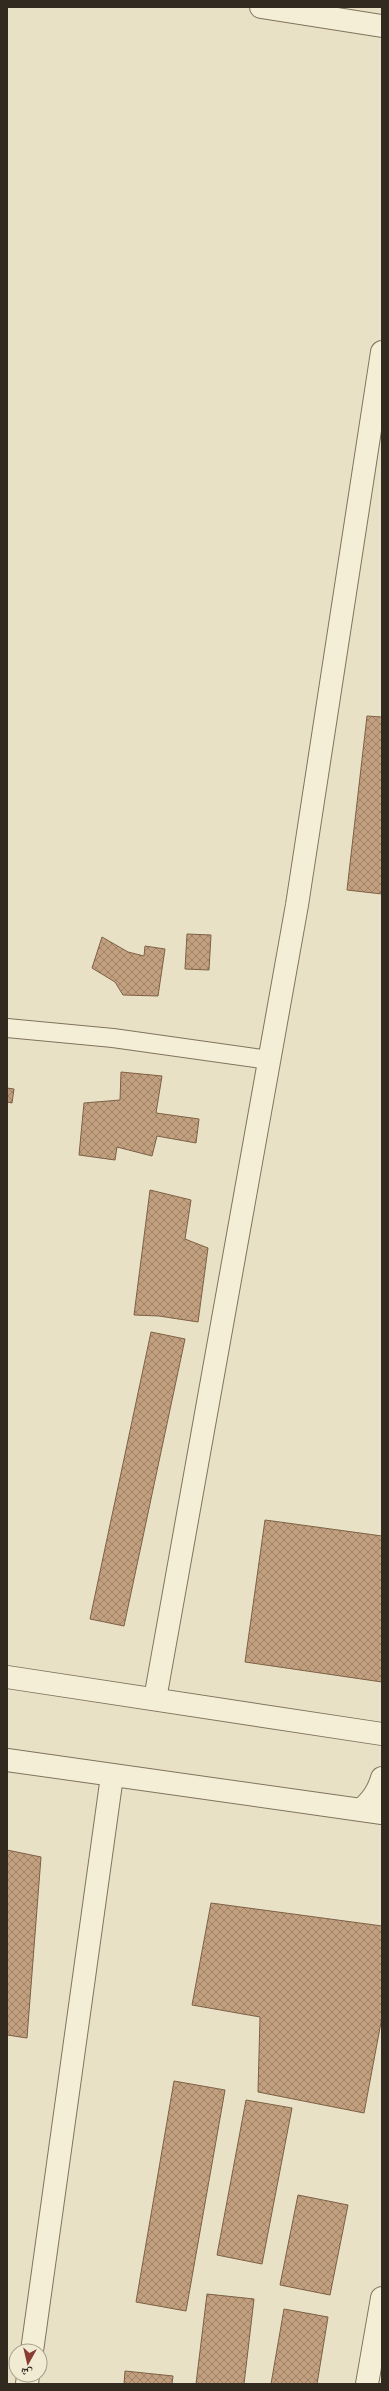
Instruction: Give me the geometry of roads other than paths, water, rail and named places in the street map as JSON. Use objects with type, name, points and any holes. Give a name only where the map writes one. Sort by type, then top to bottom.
[{"type":"street","points":[[261,7],[382,26]]},
{"type":"street","points":[[155,1699],[297,905],[382,352]]},
{"type":"street","points":[[7,1677],[155,1699],[379,1740]]},
{"type":"street","points":[[7,1760],[112,1776],[372,1811],[372,1800],[379,1788],[382,1778]]},
{"type":"street","points":[[33,2343],[112,1776]]},
{"type":"street","points":[[367,2384],[382,2298]]},
{"type":"lane","points":[[7,1028],[113,1038],[269,1060]]}]
